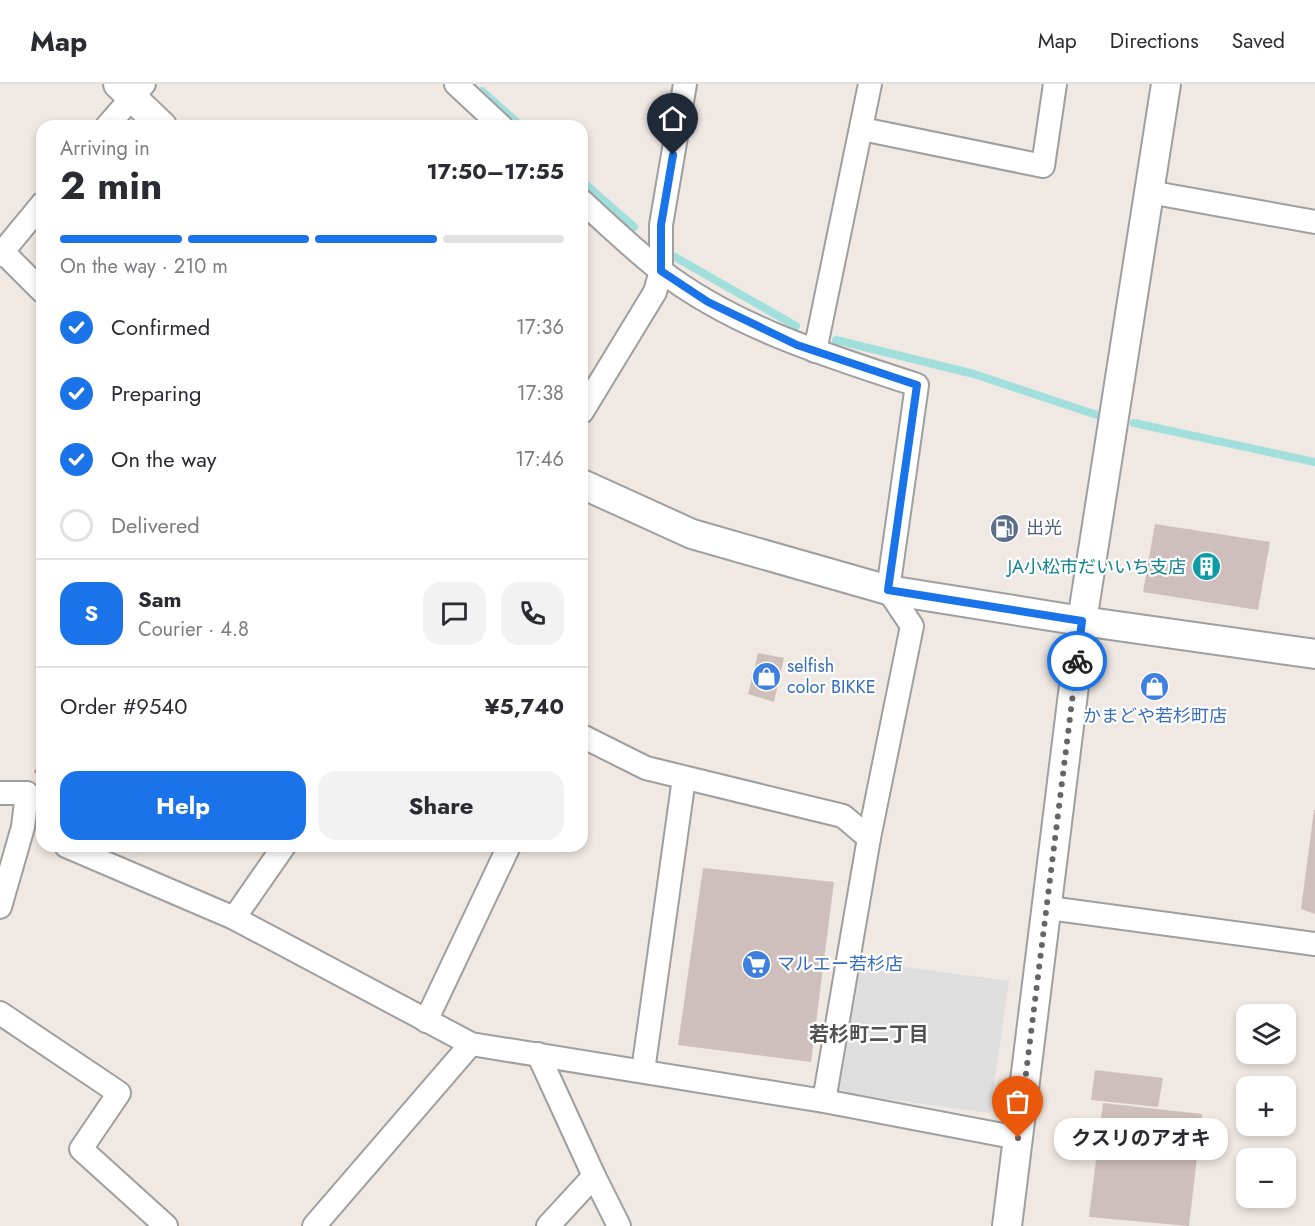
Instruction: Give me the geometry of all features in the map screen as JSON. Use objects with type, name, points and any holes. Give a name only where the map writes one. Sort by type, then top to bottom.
[{"type":"street","points":[[588,402],[655,292],[661,271],[661,225],[686,84]]},
{"type":"street","points":[[815,351],[870,84]]},
{"type":"street","points":[[862,129],[1043,166],[1055,84]]},
{"type":"street","points":[[1007,1226],[1049,908],[1082,621],[1166,84]]},
{"type":"street","points":[[460,86],[495,120]]},
{"type":"street","points":[[111,120],[131,88],[157,120]]},
{"type":"street","points":[[1149,192],[1315,222]]},
{"type":"street","points":[[588,206],[661,271],[708,302],[815,351],[917,385],[888,590],[912,626],[869,838],[824,1101]]},
{"type":"street","points":[[36,211],[1,252],[36,285]]},
{"type":"street","points":[[588,487],[692,534],[888,590],[1082,621],[1315,654]]},
{"type":"street","points":[[588,739],[646,768],[843,816],[869,838]]},
{"type":"street","points":[[643,1071],[684,777]]},
{"type":"street","points":[[0,793],[27,793],[33,831],[0,907]]},
{"type":"street","points":[[80,852],[234,918],[471,1044],[824,1101],[1018,1138]]},
{"type":"street","points":[[234,918],[280,852]]},
{"type":"street","points":[[426,1021],[506,852]]},
{"type":"street","points":[[1049,908],[1315,944]]},
{"type":"street","points":[[0,1013],[119,1093],[81,1149],[166,1226]]},
{"type":"street","points":[[314,1226],[471,1044]]},
{"type":"street","points":[[538,1054],[619,1226]]},
{"type":"street","points":[[548,1226],[594,1176]]},
{"type":"shaded area","points":[[860,961],[1009,981],[990,1113],[835,1092]]},
{"type":"building","name":"JA小松市だいいち支店","points":[[1155,524],[1270,542],[1258,610],[1143,592]]},
{"type":"building","name":"selfish color BIKKE","points":[[758,653],[784,658],[774,702],[748,694]]},
{"type":"building","points":[[1315,810],[1315,914],[1301,909]]},
{"type":"building","name":"マルエー若杉店","points":[[703,868],[834,882],[811,1062],[678,1045]]},
{"type":"building","points":[[1095,1070],[1163,1078],[1158,1107],[1091,1100]]},
{"type":"building","points":[[1103,1103],[1202,1114],[1189,1226],[1089,1217]]},
{"type":"waterway","points":[[482,91],[514,120]]},
{"type":"waterway","points":[[588,186],[634,227]]},
{"type":"waterway","points":[[675,257],[796,326]]},
{"type":"waterway","points":[[836,340],[974,374],[1097,415]]},
{"type":"waterway","points":[[1134,423],[1315,462]]},
{"type":"way so far","points":[[1018,1138],[1049,908],[1077,661]]},
{"type":"place","name":"出光","points":[[1005,528]]},
{"type":"place","name":"JA小松市だいいち支店","points":[[1207,567]]},
{"type":"place","name":"selfish color BIKKE","points":[[766,676]]},
{"type":"place","name":"かまどや若杉町店","points":[[1155,687]]},
{"type":"place","name":"マルエー若杉店","points":[[756,964]]},
{"type":"place","name":"クスリのアオキ","points":[[1018,1138]]},
{"type":"district","name":"若杉町二丁目","points":[[869,1034]]},
{"type":"route","points":[[673,155],[661,225],[661,271],[708,302],[797,345],[917,385],[888,590],[1082,621],[1077,661]]}]
